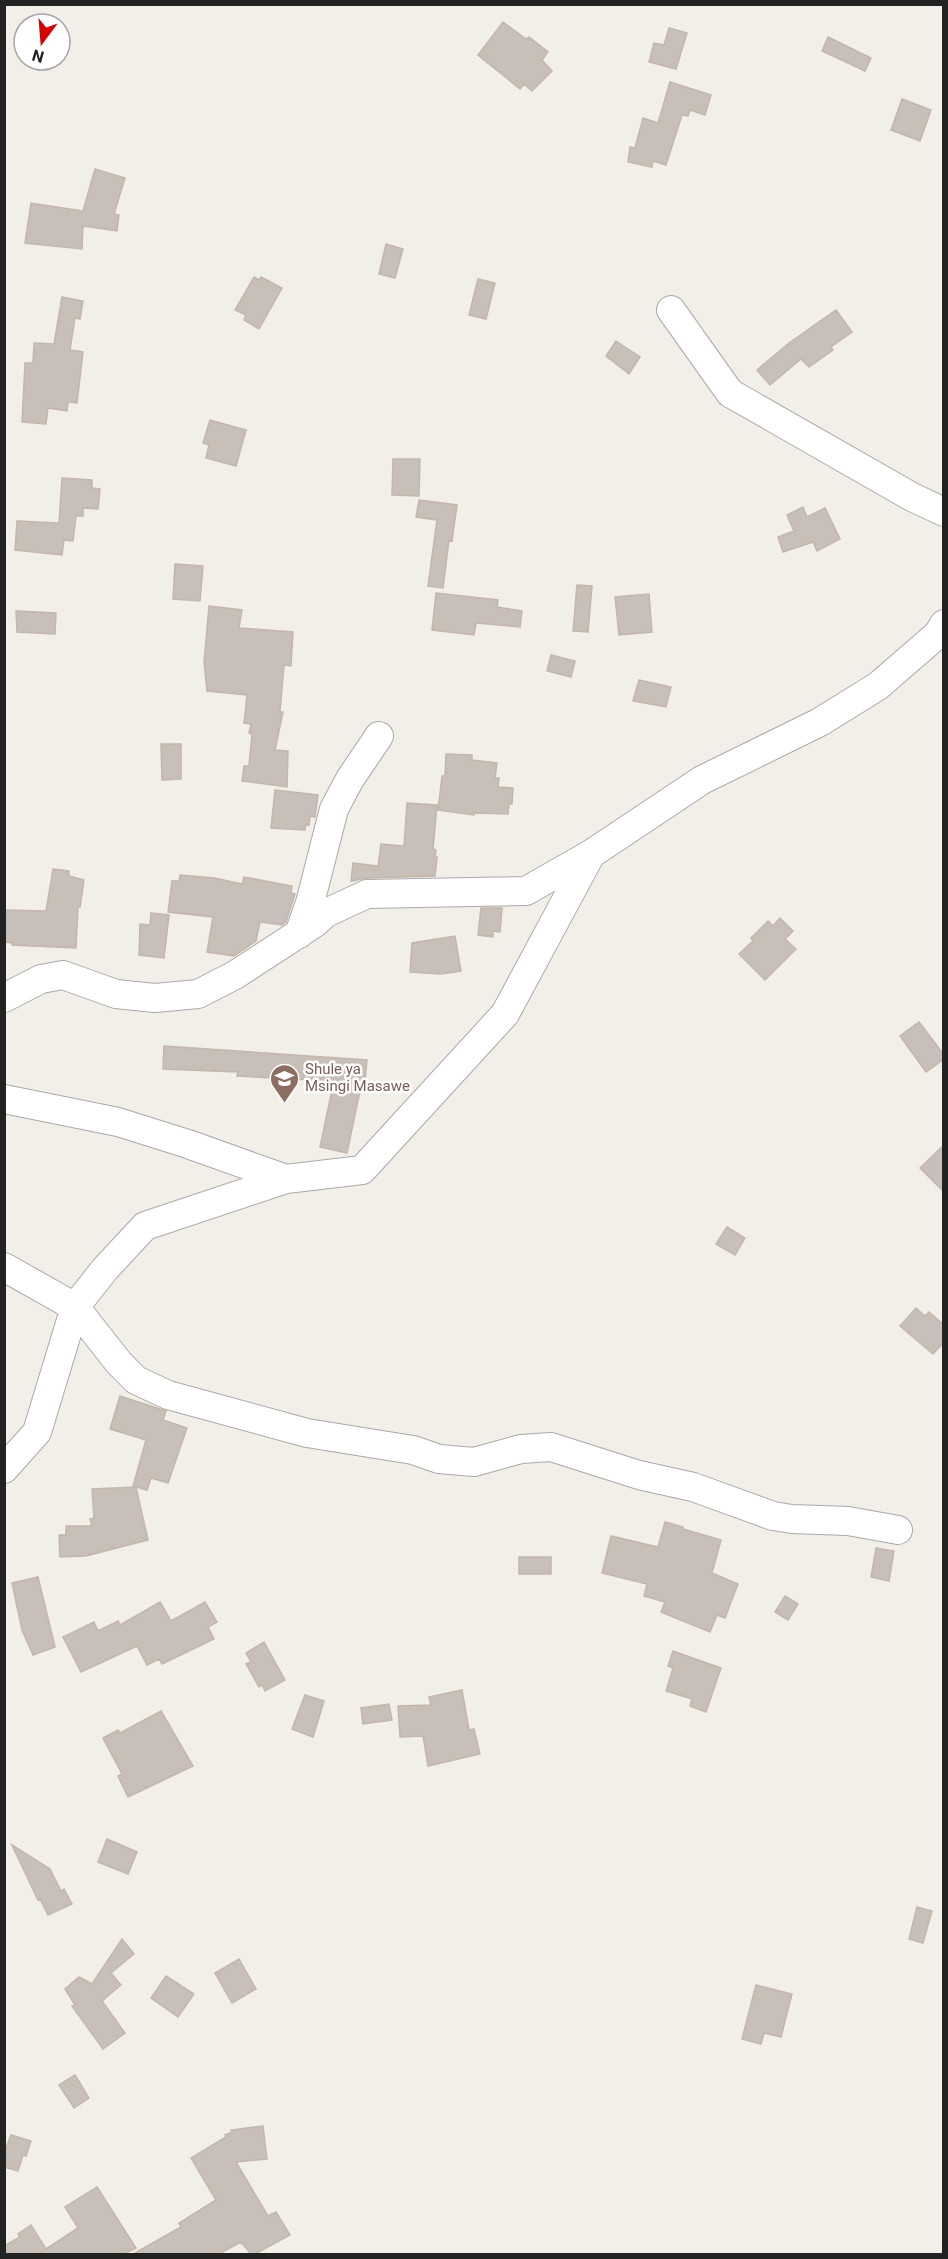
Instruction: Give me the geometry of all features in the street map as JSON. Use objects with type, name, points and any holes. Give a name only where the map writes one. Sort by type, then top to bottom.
[{"type":"street","points":[[671,310],[730,393],[944,513]]},
{"type":"street","points":[[4,998],[41,979],[63,975],[116,994],[155,998],[198,994],[235,975],[299,934],[326,913],[367,894],[526,891],[591,854],[702,780],[820,722],[878,686],[938,634],[944,624]]},
{"type":"street","points":[[299,934],[310,903],[334,809],[350,779],[379,736]]},
{"type":"street","points":[[4,1469],[37,1432],[75,1307],[105,1269],[145,1226],[286,1179],[362,1170],[505,1014],[591,854]]},
{"type":"street","points":[[4,1099],[118,1122],[286,1179]]},
{"type":"street","points":[[4,1268],[75,1307],[119,1363],[136,1380],[168,1395],[307,1432],[413,1450],[439,1460],[474,1462],[521,1449],[551,1447],[639,1474],[693,1487],[773,1516],[848,1521],[898,1530]]},
{"type":"building","points":[[503,22],[526,39],[529,37],[548,52],[542,60],[552,71],[532,91],[524,84],[520,89],[478,55]]},
{"type":"building","points":[[669,28],[687,33],[676,69],[649,62],[654,43],[664,45]]},
{"type":"building","points":[[828,37],[871,58],[865,71],[822,51]]},
{"type":"building","points":[[670,82],[711,95],[705,115],[690,110],[688,116],[682,115],[666,165],[653,161],[652,167],[628,162],[630,147],[635,148],[643,118],[658,123]]},
{"type":"building","points":[[902,99],[931,110],[920,141],[891,130]]},
{"type":"building","points":[[95,169],[125,178],[114,214],[119,215],[117,231],[83,226],[82,249],[25,243],[31,203],[83,211]]},
{"type":"building","points":[[386,244],[403,249],[395,278],[379,274]]},
{"type":"building","points":[[254,277],[259,280],[261,277],[282,288],[259,329],[244,320],[246,315],[235,310]]},
{"type":"building","points":[[478,279],[495,283],[486,319],[469,315]]},
{"type":"building","points":[[62,297],[83,301],[80,319],[75,318],[70,350],[83,352],[77,403],[68,402],[67,411],[48,408],[46,424],[22,422],[25,363],[33,363],[34,343],[54,344]]},
{"type":"building","points":[[836,310],[852,332],[831,347],[833,350],[809,367],[801,359],[770,385],[757,370],[789,343]]},
{"type":"building","points":[[616,341],[640,357],[629,374],[606,356]]},
{"type":"building","points":[[210,420],[246,430],[236,466],[206,458],[209,445],[203,443]]},
{"type":"building","points":[[393,459],[420,459],[419,496],[392,495]]},
{"type":"building","points":[[62,478],[92,480],[92,488],[100,489],[98,509],[83,508],[83,516],[76,516],[73,541],[64,540],[62,555],[15,550],[17,521],[59,523]]},
{"type":"building","points":[[419,500],[457,505],[452,541],[449,540],[443,588],[428,586],[437,520],[416,517]]},
{"type":"building","points":[[803,507],[807,517],[825,508],[840,539],[817,551],[813,542],[783,552],[778,537],[794,531],[787,515]]},
{"type":"building","points":[[175,564],[203,566],[200,601],[173,599]]},
{"type":"building","points":[[577,585],[592,586],[588,632],[573,631]]},
{"type":"building","points":[[436,593],[498,600],[497,607],[522,611],[520,627],[476,623],[474,635],[432,630]]},
{"type":"building","points":[[649,594],[652,632],[619,635],[615,597]]},
{"type":"building","points":[[209,606],[242,610],[239,628],[293,632],[291,666],[284,665],[280,712],[283,712],[275,750],[288,751],[287,787],[242,781],[244,766],[249,766],[252,734],[249,733],[251,724],[244,723],[247,695],[207,691],[204,662]]},
{"type":"building","points":[[16,611],[56,613],[55,634],[17,632]]},
{"type":"building","points":[[551,655],[575,661],[571,677],[547,671]]},
{"type":"building","points":[[639,680],[671,687],[666,707],[633,701]]},
{"type":"building","points":[[161,744],[181,744],[181,779],[162,780]]},
{"type":"building","points":[[446,754],[472,755],[472,760],[497,763],[495,778],[499,778],[498,787],[513,788],[512,804],[509,804],[508,814],[474,813],[474,815],[438,810],[442,776],[445,776]]},
{"type":"building","points":[[275,790],[318,795],[315,817],[310,816],[309,825],[306,824],[305,830],[271,828]]},
{"type":"building","points":[[407,803],[437,805],[433,849],[436,850],[435,857],[437,857],[435,876],[367,878],[351,881],[353,863],[378,866],[381,844],[404,846]]},
{"type":"building","points":[[53,869],[69,871],[69,876],[84,880],[80,907],[78,907],[76,948],[12,945],[13,943],[4,942],[4,910],[46,911]]},
{"type":"building","points":[[180,875],[214,878],[242,884],[244,877],[292,886],[291,893],[295,894],[286,922],[282,925],[260,922],[256,941],[234,956],[207,952],[213,917],[168,912],[172,881],[179,881]]},
{"type":"building","points":[[481,908],[502,908],[500,932],[493,931],[493,937],[478,935]]},
{"type":"building","points":[[151,913],[169,915],[164,958],[139,955],[140,924],[150,925]]},
{"type":"building","points":[[780,918],[793,931],[785,939],[796,949],[765,980],[739,954],[753,941],[751,938],[768,921],[773,926]]},
{"type":"building","points":[[455,936],[461,971],[441,974],[410,972],[412,943]]},
{"type":"building","points":[[919,1022],[944,1055],[944,1059],[926,1072],[900,1036]]},
{"type":"building","points":[[164,1046],[367,1060],[365,1081],[362,1081],[347,1153],[320,1147],[334,1081],[237,1076],[238,1072],[163,1069]]},
{"type":"building","points":[[944,1145],[944,1192],[920,1168]]},
{"type":"building","points":[[727,1227],[745,1238],[735,1255],[716,1244]]},
{"type":"building","points":[[916,1308],[925,1316],[929,1312],[944,1325],[944,1342],[933,1354],[900,1326]]},
{"type":"building","points":[[120,1396],[166,1411],[163,1420],[187,1428],[168,1483],[151,1478],[147,1490],[133,1486],[146,1440],[110,1429]]},
{"type":"building","points":[[136,1487],[148,1540],[86,1556],[60,1557],[59,1535],[66,1535],[66,1526],[92,1526],[90,1519],[94,1518],[92,1489]]},
{"type":"building","points":[[665,1522],[721,1540],[712,1573],[738,1584],[725,1618],[717,1615],[710,1632],[661,1612],[665,1602],[644,1596],[647,1584],[602,1573],[611,1536],[658,1547]]},
{"type":"building","points":[[876,1548],[894,1551],[889,1581],[871,1577]]},
{"type":"building","points":[[519,1557],[551,1557],[551,1574],[519,1574]]},
{"type":"building","points":[[38,1577],[55,1647],[33,1655],[22,1630],[12,1583]]},
{"type":"building","points":[[785,1596],[798,1604],[788,1620],[775,1612]]},
{"type":"building","points":[[160,1602],[171,1621],[205,1602],[217,1622],[208,1627],[214,1639],[162,1664],[159,1659],[147,1665],[137,1646],[81,1672],[63,1637],[94,1622],[98,1631],[118,1621],[120,1625]]},
{"type":"building","points":[[264,1642],[285,1680],[265,1691],[262,1685],[259,1687],[246,1664],[251,1662],[246,1653]]},
{"type":"building","points":[[673,1651],[721,1668],[706,1712],[690,1706],[692,1699],[666,1691],[673,1668],[668,1666]]},
{"type":"building","points":[[462,1690],[469,1730],[474,1729],[480,1754],[428,1766],[423,1736],[400,1737],[398,1706],[431,1705],[429,1697]]},
{"type":"building","points":[[305,1695],[324,1701],[313,1737],[292,1729]]},
{"type":"building","points":[[389,1704],[392,1720],[363,1724],[361,1708]]},
{"type":"building","points":[[161,1711],[193,1766],[128,1797],[118,1776],[122,1774],[103,1738],[118,1730],[120,1733]]},
{"type":"building","points":[[107,1839],[137,1852],[128,1874],[98,1862]]},
{"type":"building","points":[[12,1845],[50,1869],[61,1891],[64,1889],[72,1904],[48,1915],[40,1899],[38,1900]]},
{"type":"building","points":[[917,1907],[932,1911],[923,1943],[909,1939]]},
{"type":"building","points":[[122,1939],[134,1954],[111,1973],[121,1985],[102,2001],[125,2033],[103,2049],[72,2006],[75,2005],[65,1989],[79,1977],[92,1984]]},
{"type":"building","points":[[239,1959],[256,1989],[232,2003],[215,1973]]},
{"type":"building","points":[[166,1976],[194,1994],[178,2017],[151,1998]]},
{"type":"building","points":[[756,1985],[792,1994],[781,2037],[764,2033],[761,2044],[742,2039]]},
{"type":"building","points":[[75,2075],[89,2098],[74,2108],[59,2085]]},
{"type":"building","points":[[263,2126],[267,2159],[236,2162],[268,2216],[276,2212],[290,2235],[255,2254],[251,2254],[241,2242],[219,2254],[133,2254],[181,2227],[179,2223],[216,2200],[191,2158],[226,2137],[225,2135],[232,2132],[231,2130]]},
{"type":"building","points":[[11,2135],[31,2141],[18,2171],[4,2167],[4,2154]]},
{"type":"building","points":[[97,2187],[136,2248],[124,2254],[4,2254],[4,2246],[20,2237],[18,2234],[31,2225],[46,2249],[78,2228],[65,2207]]},
{"type":"place","name":"Shule ya Msingi Masawe","points":[[284,1104]]}]
